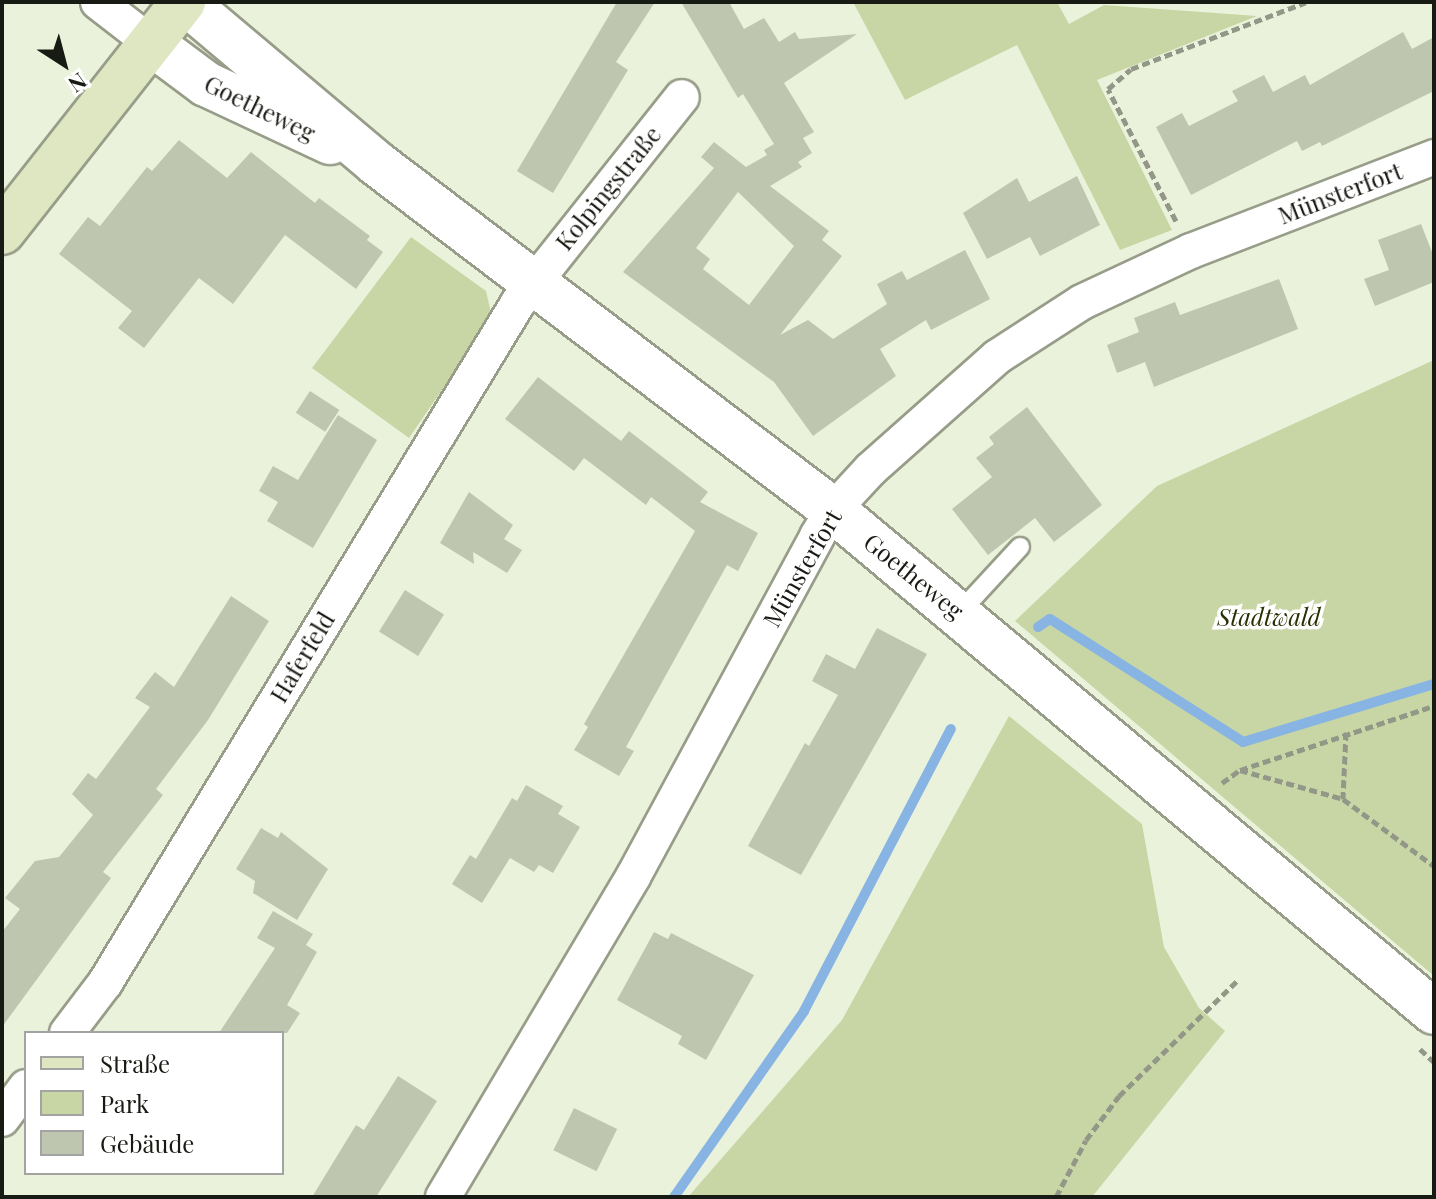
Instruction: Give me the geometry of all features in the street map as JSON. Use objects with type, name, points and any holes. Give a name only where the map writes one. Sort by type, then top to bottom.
[{"type":"main road","points":[[2,232],[184,2]]},
{"type":"street","points":[[98,2],[151,43]]},
{"type":"street","name":"Goetheweg","points":[[184,2],[376,163],[535,280],[833,510],[1434,1012]]},
{"type":"street","name":"Goetheweg","points":[[151,43],[206,84],[376,163]]},
{"type":"street","name":"Kolpingstraße","points":[[535,280],[682,97]]},
{"type":"street","name":"Münsterfort","points":[[443,1197],[633,877],[833,510],[910,431],[997,357],[1082,302],[1191,251],[1434,157]]},
{"type":"street","name":"Haferfeld","points":[[69,1031],[105,983],[535,280]]},
{"type":"street","points":[[2,1119],[24,1090]]},
{"type":"lane","points":[[959,613],[1020,547]]},
{"type":"path","points":[[1191,251],[1108,89],[1131,69],[1306,2]]},
{"type":"path","points":[[1434,706],[1346,732],[1240,770],[1343,799],[1434,866]]},
{"type":"path","points":[[1343,799],[1346,732]]},
{"type":"path","points":[[1056,1197],[1086,1140],[1119,1096],[1239,979]]},
{"type":"green space","points":[[853,2],[1057,2],[1069,24],[1104,5],[1257,16],[1097,80],[1172,230],[1120,250],[1017,45],[905,100]]},
{"type":"green space","points":[[411,237],[486,291],[492,317],[409,438],[312,368]]},
{"type":"green space","name":"Stadtwald","points":[[1434,360],[1434,976],[1015,621],[1157,486]]},
{"type":"green space","points":[[1009,716],[1142,824],[1164,947],[1199,1008],[1225,1031],[1092,1197],[688,1197],[842,1020]]},
{"type":"building","points":[[617,2],[655,2],[616,62],[628,70],[553,193],[517,171]]},
{"type":"building","points":[[681,2],[729,2],[744,29],[764,18],[779,42],[795,32],[799,39],[857,34],[784,83],[814,132],[803,138],[812,153],[798,162],[802,167],[770,186],[829,231],[822,240],[842,256],[780,335],[808,320],[833,339],[887,304],[877,284],[902,271],[907,280],[965,250],[990,299],[931,330],[926,320],[880,349],[896,376],[813,436],[774,382],[623,272],[714,168],[701,157],[714,142],[746,167],[767,155],[764,150],[774,144],[743,94],[738,98]],"holes":[[[738,192],[794,246],[749,305],[703,269],[710,259],[696,248]]]},
{"type":"building","points":[[1403,32],[1412,49],[1434,37],[1434,91],[1322,146],[1320,142],[1302,151],[1297,141],[1191,195],[1156,127],[1182,113],[1189,126],[1238,101],[1232,91],[1264,75],[1273,92],[1305,75],[1310,85]]},
{"type":"building","points":[[179,140],[227,178],[251,152],[315,203],[319,198],[370,236],[367,240],[383,252],[356,289],[285,235],[233,304],[199,278],[144,348],[118,328],[132,311],[59,254],[88,217],[100,226],[147,167],[152,171]]},
{"type":"building","points":[[1077,176],[1100,225],[1040,256],[1030,237],[987,259],[963,213],[1017,178],[1029,202]]},
{"type":"building","points":[[1421,224],[1434,257],[1434,282],[1375,306],[1364,279],[1389,270],[1378,240]]},
{"type":"building","points":[[1279,279],[1298,329],[1154,387],[1145,362],[1117,373],[1107,345],[1139,332],[1134,318],[1175,302],[1180,315]]},
{"type":"building","points":[[538,377],[621,441],[629,431],[708,492],[700,502],[758,533],[738,571],[727,565],[626,747],[634,751],[619,776],[574,750],[588,727],[584,724],[695,531],[651,497],[646,505],[584,458],[574,471],[505,419]]},
{"type":"building","points":[[310,391],[339,410],[325,432],[296,413]]},
{"type":"building","points":[[1027,407],[1102,505],[1054,542],[1035,518],[988,555],[952,509],[992,477],[976,458],[994,444],[989,437]]},
{"type":"building","points":[[338,415],[377,440],[313,548],[267,521],[278,502],[259,491],[273,466],[298,480]]},
{"type":"building","points":[[469,492],[513,525],[504,539],[522,550],[507,573],[473,552],[474,564],[440,543]]},
{"type":"building","points":[[405,590],[444,614],[418,656],[379,632]]},
{"type":"building","points":[[231,596],[269,621],[208,720],[156,789],[163,795],[103,872],[111,878],[2,1027],[2,932],[20,909],[5,898],[35,861],[59,857],[93,815],[72,794],[88,773],[96,779],[150,707],[135,698],[155,672],[174,687]]},
{"type":"building","points":[[877,628],[927,654],[801,875],[748,846],[805,743],[809,746],[838,695],[812,681],[826,654],[855,669]]},
{"type":"building","points":[[526,785],[563,806],[558,814],[580,827],[553,873],[539,865],[534,872],[510,858],[482,903],[452,884],[470,855],[476,859],[512,798],[517,801]]},
{"type":"building","points":[[261,828],[278,838],[281,832],[328,869],[297,920],[253,893],[255,881],[236,869]]},
{"type":"building","points":[[273,911],[313,934],[306,945],[317,952],[287,1005],[300,1013],[287,1033],[220,1031],[275,948],[257,938]]},
{"type":"building","points":[[654,932],[668,939],[671,933],[754,975],[706,1060],[678,1044],[682,1036],[617,1000]]},
{"type":"building","points":[[398,1076],[437,1101],[376,1197],[312,1197],[356,1125],[364,1130]]},
{"type":"building","points":[[574,1108],[617,1129],[597,1171],[553,1150]]},
{"type":"waterway","points":[[1038,627],[1050,619],[1243,742],[1434,684]]},
{"type":"waterway","points":[[674,1197],[804,1011],[951,729]]}]
